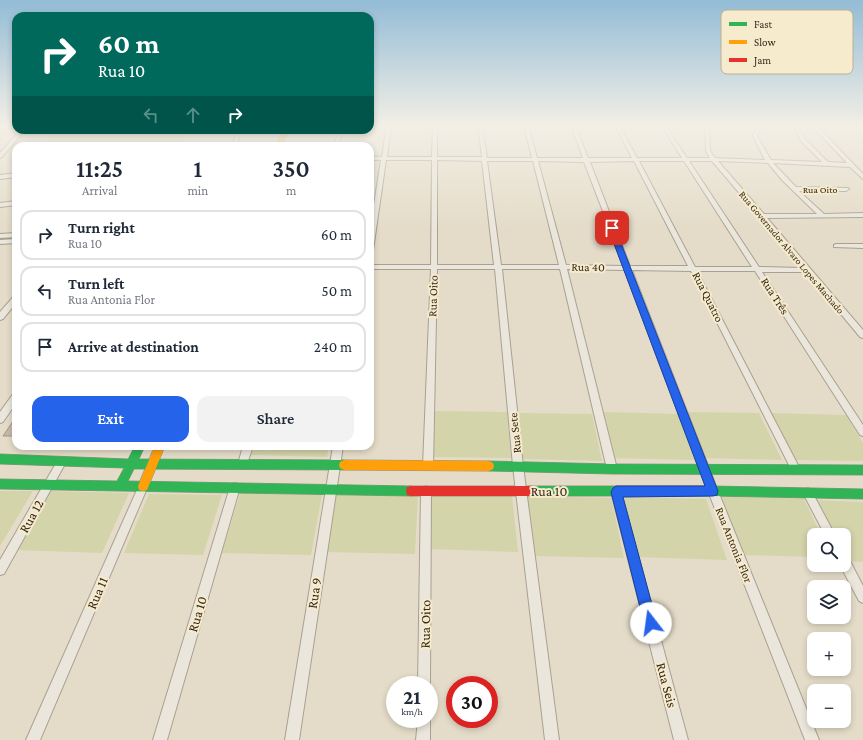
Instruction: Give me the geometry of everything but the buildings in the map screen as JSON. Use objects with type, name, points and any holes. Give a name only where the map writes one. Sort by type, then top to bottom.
[{"type":"street","points":[[374,224],[384,160]]},
{"type":"street","name":"Rua Oito","points":[[428,466],[434,267],[434,160]]},
{"type":"street","name":"Rua Sete","points":[[484,160],[498,267],[518,466],[552,740]]},
{"type":"street","points":[[511,160],[699,160]]},
{"type":"street","points":[[535,160],[563,267],[612,469]]},
{"type":"street","name":"Rua Antonia Flor","points":[[587,160],[713,491],[812,740]]},
{"type":"street","name":"Rua Quatro","points":[[636,160],[796,470]]},
{"type":"street","name":"Rua Três","points":[[686,160],[863,432]]},
{"type":"street","name":"Rua Governador Alvaro Lopes Machado","points":[[714,160],[760,216],[863,334]]},
{"type":"street","points":[[724,160],[851,165]]},
{"type":"street","points":[[823,160],[827,164]]},
{"type":"street","points":[[846,160],[863,178]]},
{"type":"street","points":[[769,162],[794,189],[822,215]]},
{"type":"street","points":[[0,177],[12,176]]},
{"type":"street","name":"Rua Oito","points":[[794,189],[846,189]]},
{"type":"street","points":[[0,205],[12,204]]},
{"type":"street","points":[[760,216],[863,215]]},
{"type":"street","points":[[0,241],[12,236]]},
{"type":"street","points":[[0,241],[12,241]]},
{"type":"street","points":[[836,246],[863,246]]},
{"type":"street","name":"Rua 40","points":[[374,267],[563,267],[807,270]]},
{"type":"street","points":[[0,317],[12,303]]},
{"type":"street","points":[[0,419],[12,402]]},
{"type":"street","points":[[120,487],[138,450]]},
{"type":"street","name":"Rua 11","points":[[33,740],[158,450]]},
{"type":"street","points":[[243,464],[247,450]]},
{"type":"street","name":"Rua 9","points":[[292,740],[337,450]]},
{"type":"street","name":"Rua 10","points":[[0,459],[131,464],[863,470]]},
{"type":"street","name":"Rua 12","points":[[0,570],[62,461]]},
{"type":"street","name":"Rua 10","points":[[0,484],[120,487],[235,487],[330,490],[616,492],[713,491],[863,494]]},
{"type":"street","name":"Rua 10","points":[[160,740],[235,487]]},
{"type":"street","name":"Rua Oito","points":[[424,676],[426,491]]},
{"type":"street","name":"Rua Seis","points":[[616,492],[681,740]]},
{"type":"street","points":[[808,493],[826,528]]},
{"type":"street","points":[[850,572],[863,597]]},
{"type":"street","points":[[423,740],[424,728]]},
{"type":"green space","points":[[434,411],[507,412],[511,458],[433,457]]},
{"type":"green space","points":[[604,412],[678,414],[694,460],[615,458]]},
{"type":"green space","points":[[685,412],[759,413],[782,460],[703,458]]},
{"type":"green space","points":[[519,413],[592,414],[602,461],[523,459]]},
{"type":"green space","points":[[772,413],[846,415],[863,443],[863,461],[795,460]]},
{"type":"green space","points":[[252,450],[328,450],[327,457],[250,455]]},
{"type":"green space","points":[[0,491],[33,491],[0,546]]},
{"type":"green space","points":[[48,491],[129,493],[102,553],[14,550]]},
{"type":"green space","points":[[336,492],[418,494],[415,554],[326,552]]},
{"type":"green space","points":[[240,493],[322,495],[311,555],[222,553]]},
{"type":"green space","points":[[149,494],[222,495],[203,555],[124,553]]},
{"type":"green space","points":[[431,494],[512,496],[518,552],[429,549]]},
{"type":"green space","points":[[719,495],[803,497],[818,528],[807,528],[807,557],[742,555]]},
{"type":"green space","points":[[528,496],[611,498],[624,558],[534,556]]},
{"type":"green space","points":[[622,497],[706,499],[727,560],[636,557]]},
{"type":"green space","points":[[815,500],[863,502],[863,562],[851,561],[851,528],[829,528]]},
{"type":"traffic: fast","points":[[120,487],[138,450]]},
{"type":"traffic: fast","points":[[0,459],[131,464],[344,465]]},
{"type":"traffic: fast","points":[[489,466],[612,469],[863,470]]},
{"type":"traffic: fast","points":[[0,484],[411,491]]},
{"type":"traffic: fast","points":[[531,491],[713,491],[863,494]]},
{"type":"traffic: slow","points":[[143,486],[158,450]]},
{"type":"traffic: slow","points":[[344,465],[489,466]]},
{"type":"traffic: jam","points":[[411,491],[531,491]]},
{"type":"route","points":[[612,228],[713,491],[616,492],[651,623]]}]
